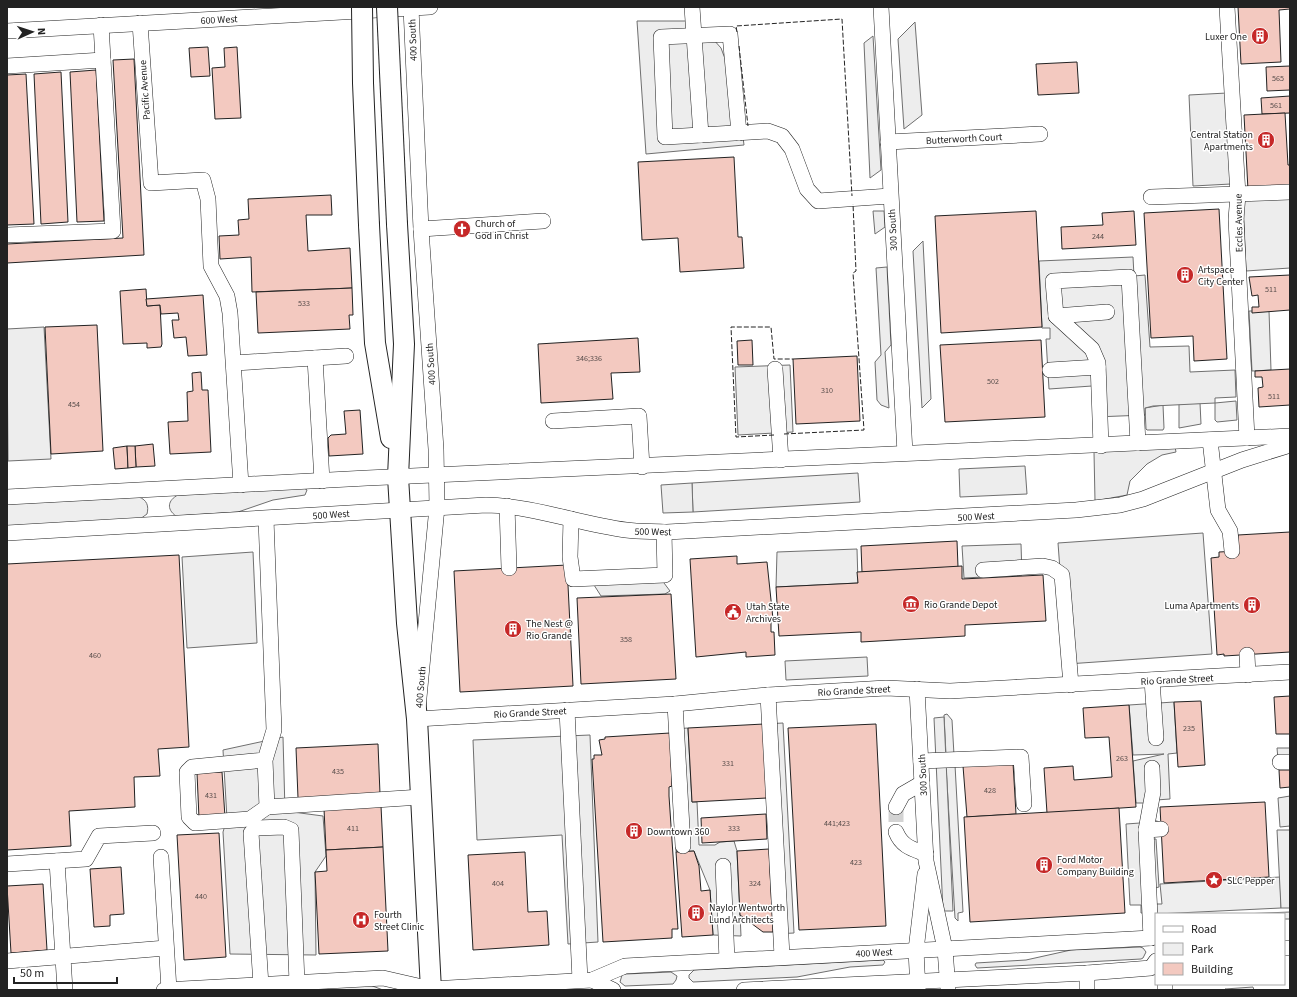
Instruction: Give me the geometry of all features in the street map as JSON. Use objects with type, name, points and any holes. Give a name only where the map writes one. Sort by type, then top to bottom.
[{"type":"main road","name":"400 South","points":[[362,7],[363,83],[375,344],[398,477]]},
{"type":"main road","name":"400 South","points":[[387,7],[404,344],[398,477],[407,623],[417,719],[431,990]]},
{"type":"street","name":"600 West","points":[[7,31],[140,23],[271,11],[430,7]]},
{"type":"street","points":[[692,7],[701,135]]},
{"type":"street","name":"300 South","points":[[881,7],[905,453]]},
{"type":"street","name":"Eccles Avenue","points":[[1227,7],[1238,195],[1236,219],[1247,438]]},
{"type":"street","name":"400 South","points":[[411,8],[421,229],[436,449],[437,507],[417,719]]},
{"type":"street","name":"Pacific Avenue","points":[[140,23],[151,183],[203,180],[208,200],[211,266],[227,296],[230,313],[234,363]]},
{"type":"street","points":[[7,235],[113,231],[101,25]]},
{"type":"street","points":[[739,133],[730,34],[661,37],[664,137],[739,133],[768,131],[782,136],[792,149],[807,189],[818,201],[890,196]]},
{"type":"street","points":[[7,66],[103,60]]},
{"type":"street","name":"Butterworth Court","points":[[888,142],[1040,134]]},
{"type":"street","points":[[1151,198],[1290,192]]},
{"type":"street","points":[[421,229],[543,221]]},
{"type":"street","points":[[1101,446],[1098,367],[1092,349],[1056,316],[1053,281],[1129,277],[1138,443]]},
{"type":"street","points":[[1056,316],[1107,312]]},
{"type":"street","points":[[241,485],[234,363],[346,356]]},
{"type":"street","points":[[315,358],[322,481]]},
{"type":"street","points":[[1050,370],[1098,367]]},
{"type":"street","points":[[775,369],[781,460]]},
{"type":"street","points":[[554,421],[639,416],[642,467]]},
{"type":"street","points":[[7,497],[398,477],[642,467],[905,453],[1101,446],[1290,436]]},
{"type":"street","points":[[1210,440],[1218,510],[1230,530],[1232,551]]},
{"type":"street","name":"500 West","points":[[7,533],[266,519],[437,507],[507,506],[627,530],[664,532],[1090,509],[1120,505],[1143,499],[1214,470],[1290,445]]},
{"type":"street","points":[[507,506],[510,568]]},
{"type":"street","points":[[266,519],[274,730],[265,760],[267,807]]},
{"type":"street","points":[[570,519],[570,557],[573,579],[665,575],[664,532]]},
{"type":"street","points":[[983,570],[1043,566],[1052,568],[1062,575],[1070,685]]},
{"type":"street","points":[[1247,655],[1248,675]]},
{"type":"street","name":"Rio Grande Street","points":[[417,719],[675,704],[768,695],[886,688],[950,691],[1290,672]]},
{"type":"street","points":[[1152,680],[1156,738]]},
{"type":"street","name":"300 South","points":[[918,689],[926,858],[945,948],[948,985]]},
{"type":"street","points":[[768,695],[782,956]]},
{"type":"street","points":[[675,704],[683,846]]},
{"type":"street","points":[[568,710],[586,980]]},
{"type":"street","points":[[921,761],[1021,757],[1024,804]]},
{"type":"street","points":[[265,760],[192,767],[187,772],[189,817],[195,823],[250,819],[267,807],[422,797]]},
{"type":"street","points":[[1152,768],[1153,792],[1146,830],[1153,940]]},
{"type":"street","points":[[896,807],[903,794],[922,783]]},
{"type":"street","points":[[261,985],[251,833],[256,828],[284,827],[291,830],[298,983]]},
{"type":"street","points":[[1146,830],[1161,829]]},
{"type":"street","points":[[896,832],[900,841],[905,846],[926,858]]},
{"type":"street","points":[[7,864],[86,858],[99,836],[153,834]]},
{"type":"street","points":[[161,857],[169,990]]},
{"type":"street","name":"300 South","points":[[918,986],[916,950],[926,858]]},
{"type":"street","points":[[57,861],[65,990]]},
{"type":"street","points":[[723,866],[727,960]]},
{"type":"street","name":"400 West","points":[[164,990],[382,978],[431,990],[586,980],[624,966],[782,956],[1153,940]]},
{"type":"street","points":[[7,961],[63,955],[166,948]]},
{"type":"street","points":[[744,990],[1020,983],[1087,973],[1151,968],[1155,962]]},
{"type":"street","points":[[1087,973],[1087,990]]},
{"type":"street","name":"400 West","points":[[586,980],[613,990]]},
{"type":"green space","points":[[1236,401],[1237,420],[1217,422],[1215,420],[1215,403]]},
{"type":"green space","points":[[1200,403],[1201,424],[1179,428],[1179,404]]},
{"type":"green space","points":[[1163,405],[1163,430],[1147,430],[1145,408]]},
{"type":"green space","points":[[858,473],[860,502],[693,512],[692,483]]},
{"type":"green space","points":[[304,488],[307,490],[305,495],[273,500],[238,512],[176,516],[170,508],[170,502],[178,495]]},
{"type":"green space","points":[[139,497],[146,502],[148,508],[147,514],[140,519],[7,526],[7,504]]},
{"type":"green space","points":[[947,714],[952,720],[954,755],[946,755],[944,715]]},
{"type":"green space","points":[[955,765],[963,912],[958,913],[958,921],[955,918],[946,766]]},
{"type":"green space","points":[[1280,877],[1281,908],[1157,913],[1156,904],[1162,904],[1160,884]]},
{"type":"green space","points":[[1290,912],[1290,919],[1285,919],[1285,913],[1266,913]]},
{"type":"green space","points":[[1140,947],[1146,952],[1141,959],[977,968],[975,965],[976,963],[1026,960],[1071,950]]},
{"type":"green space","points":[[883,960],[885,962],[883,965],[850,967],[797,977],[693,982],[689,978],[689,975],[694,970]]},
{"type":"green space","points":[[671,972],[677,976],[673,984],[625,986],[620,982],[622,975],[626,974]]},
{"type":"green space","points":[[370,985],[383,990],[263,990]]},
{"type":"shaded area","points":[[637,21],[690,21],[705,30],[721,48],[737,91],[744,145],[646,154]]},
{"type":"shaded area","points":[[915,22],[922,115],[904,129],[898,39]]},
{"type":"shaded area","points":[[873,36],[881,170],[870,178],[864,43]]},
{"type":"shaded area","points":[[1227,93],[1231,184],[1193,186],[1189,95]]},
{"type":"shaded area","points":[[1290,196],[1290,268],[1246,271],[1243,199]]},
{"type":"shaded area","points":[[873,211],[884,211],[885,227],[875,234]]},
{"type":"shaded area","points":[[923,241],[931,399],[922,408],[913,251]]},
{"type":"shaded area","points":[[1133,257],[1134,276],[1145,275],[1150,347],[1189,346],[1190,372],[1235,370],[1236,397],[1215,398],[1215,403],[1153,406],[1145,408],[1145,415],[1095,417],[1092,386],[1049,389],[1046,339],[1050,339],[1050,328],[1042,328],[1039,261]]},
{"type":"shaded area","points":[[887,267],[891,345],[885,352],[889,408],[881,405],[877,400],[875,362],[881,355],[876,268]]},
{"type":"shaded area","points":[[1249,311],[1269,311],[1271,370],[1252,371]]},
{"type":"shaded area","points":[[44,327],[51,459],[8,461],[7,329]]},
{"type":"shaded area","points":[[790,365],[793,432],[738,435],[735,367]]},
{"type":"shaded area","points":[[1175,447],[1176,452],[1162,455],[1147,464],[1130,481],[1127,495],[1095,501],[1094,452]]},
{"type":"shaded area","points":[[1025,466],[1027,494],[960,497],[959,469]]},
{"type":"shaded area","points":[[692,483],[693,512],[663,513],[661,485]]},
{"type":"shaded area","points":[[1203,533],[1212,654],[1067,664],[1058,543]]},
{"type":"shaded area","points":[[1021,544],[1022,575],[964,578],[962,546]]},
{"type":"shaded area","points":[[857,549],[858,583],[776,587],[777,552]]},
{"type":"shaded area","points":[[253,552],[257,643],[187,648],[182,557]]},
{"type":"shaded area","points":[[664,570],[664,583],[670,591],[665,594],[601,596],[594,585]]},
{"type":"shaded area","points":[[867,657],[868,676],[786,680],[785,661]]},
{"type":"shaded area","points":[[1174,702],[1177,753],[1168,754],[1170,799],[1156,800],[1154,818],[1156,821],[1161,822],[1150,839],[1156,839],[1159,887],[1151,889],[1153,913],[1141,913],[1141,905],[1130,905],[1126,824],[1140,823],[1146,803],[1136,803],[1133,761],[1164,754],[1133,755],[1129,705]]},
{"type":"shaded area","points":[[944,717],[953,911],[943,911],[934,718]]},
{"type":"shaded area","points":[[783,723],[794,933],[774,934],[764,724]]},
{"type":"shaded area","points":[[688,728],[692,802],[697,802],[699,845],[715,845],[720,842],[734,841],[737,851],[741,936],[713,935],[710,890],[694,851],[676,852],[673,729]]},
{"type":"shaded area","points":[[590,735],[598,942],[568,944],[562,835],[477,840],[473,740]]},
{"type":"shaded area","points":[[283,737],[285,811],[323,816],[326,856],[315,872],[316,955],[230,954],[223,832],[227,819],[223,750]]},
{"type":"shaded area","points":[[1277,748],[1290,748],[1290,770],[1279,770]]},
{"type":"shaded area","points":[[1290,796],[1290,826],[1280,827],[1278,798]]},
{"type":"shaded area","points":[[1277,830],[1290,830],[1290,908],[1281,908]]},
{"type":"shaded area","points":[[1253,987],[1254,990],[1225,989]]},
{"type":"building","name":"Luxer One","points":[[1238,7],[1290,7],[1290,9],[1279,10],[1281,62],[1241,64]]},
{"type":"building","points":[[208,47],[210,76],[191,77],[189,48]]},
{"type":"building","points":[[237,47],[241,118],[215,119],[212,68],[225,67],[224,48]]},
{"type":"building","points":[[134,59],[144,255],[7,263],[7,244],[123,238],[113,60]]},
{"type":"building","points":[[1077,62],[1079,93],[1038,95],[1036,64]]},
{"type":"building","points":[[1290,66],[1290,90],[1267,91],[1266,67]]},
{"type":"building","points":[[96,70],[104,221],[77,222],[70,72]]},
{"type":"building","points":[[61,72],[68,222],[41,224],[34,74]]},
{"type":"building","points":[[26,74],[34,224],[7,225],[7,75]]},
{"type":"building","points":[[1290,96],[1290,113],[1262,114],[1261,98]]},
{"type":"building","name":"Central Station Apartments","points":[[1285,113],[1288,165],[1290,165],[1290,188],[1248,190],[1244,115]]},
{"type":"building","points":[[734,157],[738,237],[742,237],[744,268],[680,272],[678,238],[642,240],[638,162]]},
{"type":"building","points":[[331,195],[332,215],[306,215],[308,251],[350,248],[352,288],[252,292],[251,257],[220,259],[219,236],[239,235],[238,220],[249,219],[248,199]]},
{"type":"building","name":"Artspace City Center","points":[[1219,209],[1227,359],[1194,361],[1193,336],[1151,338],[1144,213]]},
{"type":"building","points":[[1036,211],[1042,327],[941,333],[935,216]]},
{"type":"building","points":[[1134,211],[1136,245],[1062,249],[1061,227],[1103,225],[1102,213]]},
{"type":"building","points":[[1290,275],[1290,310],[1252,313],[1252,307],[1259,307],[1258,295],[1252,296],[1249,277]]},
{"type":"building","points":[[352,288],[353,315],[349,315],[350,329],[258,333],[256,292]]},
{"type":"building","points":[[146,289],[147,306],[160,305],[161,347],[147,348],[147,343],[123,344],[120,291]]},
{"type":"building","points":[[203,295],[207,355],[188,356],[186,337],[174,338],[172,320],[179,320],[178,313],[161,314],[160,305],[147,306],[146,299]]},
{"type":"building","points":[[97,325],[103,451],[51,454],[45,327]]},
{"type":"building","points":[[638,338],[640,372],[611,373],[613,399],[541,403],[538,344]]},
{"type":"building","points":[[752,340],[753,365],[738,365],[737,341]]},
{"type":"building","points":[[1041,340],[1045,417],[945,422],[940,345]]},
{"type":"building","points":[[857,356],[860,421],[796,424],[793,359]]},
{"type":"building","points":[[1290,369],[1290,405],[1259,407],[1258,388],[1263,387],[1262,377],[1255,377],[1255,371]]},
{"type":"building","points":[[201,372],[202,390],[208,390],[211,452],[170,454],[168,422],[188,421],[187,392],[193,391],[192,373]]},
{"type":"building","points":[[360,410],[363,454],[329,456],[328,438],[331,435],[346,434],[344,411]]},
{"type":"building","points":[[153,444],[155,466],[136,467],[135,446]]},
{"type":"building","points":[[127,446],[128,468],[115,469],[113,448]]},
{"type":"building","points":[[127,446],[135,446],[136,467],[128,468]]},
{"type":"building","name":"Luma Apartments","points":[[1290,532],[1290,652],[1224,656],[1224,654],[1217,655],[1211,558],[1219,557],[1219,552],[1238,551],[1238,535]]},
{"type":"building","points":[[957,541],[958,567],[862,572],[861,546]]},
{"type":"building","points":[[179,555],[189,747],[158,749],[160,776],[134,777],[135,807],[69,811],[71,846],[7,850],[7,564]]},
{"type":"building","name":"Utah State Archives","points":[[737,556],[737,564],[767,562],[773,619],[771,619],[771,632],[774,632],[775,655],[746,657],[746,652],[696,657],[690,559]]},
{"type":"building","name":"The Nest @ Rio Grande","points":[[567,565],[573,686],[460,692],[454,571]]},
{"type":"building","name":"Rio Grande Depot","points":[[962,566],[962,579],[1043,575],[1046,621],[965,625],[965,636],[861,642],[861,632],[779,636],[776,587],[858,583],[857,572]]},
{"type":"building","points":[[671,594],[676,679],[581,684],[577,598]]},
{"type":"building","points":[[1290,696],[1290,734],[1276,734],[1274,697]]},
{"type":"building","points":[[1201,701],[1205,765],[1178,767],[1174,702]]},
{"type":"building","points":[[1129,705],[1136,807],[1047,813],[1044,768],[1073,766],[1074,780],[1112,777],[1109,737],[1085,738],[1083,708]]},
{"type":"building","points":[[764,724],[767,798],[692,802],[688,728]]},
{"type":"building","points":[[876,724],[886,926],[799,930],[788,728]]},
{"type":"building","name":"Downtown 360","points":[[670,733],[672,786],[669,787],[669,796],[678,929],[672,929],[672,938],[603,942],[592,759],[594,759],[594,755],[602,755],[599,740],[605,739],[605,737]]},
{"type":"building","points":[[378,744],[380,794],[298,798],[296,748]]},
{"type":"building","points":[[1013,763],[1016,814],[967,817],[963,766]]},
{"type":"building","points":[[1279,770],[1290,770],[1290,787],[1280,788]]},
{"type":"building","points":[[222,772],[225,817],[199,818],[197,773]]},
{"type":"building","points":[[1265,802],[1269,877],[1164,883],[1160,807]]},
{"type":"building","points":[[381,806],[383,847],[326,850],[324,809]]},
{"type":"building","name":"Ford Motor Company Building","points":[[1119,808],[1125,913],[970,922],[964,817]]},
{"type":"building","points":[[766,814],[767,839],[702,843],[701,818]]},
{"type":"building","points":[[219,833],[226,957],[184,960],[177,835]]},
{"type":"building","points":[[383,847],[388,951],[319,954],[315,872],[327,871],[326,850]]},
{"type":"building","points":[[769,849],[773,932],[763,932],[740,915],[737,851]]},
{"type":"building","name":"Naylor Wentworth Lund Architects","points":[[694,851],[699,866],[701,891],[710,890],[713,935],[682,937],[676,852]]},
{"type":"building","points":[[525,852],[528,912],[547,911],[549,945],[473,950],[468,855]]},
{"type":"building","points":[[121,867],[124,914],[110,915],[110,926],[94,927],[90,869]]},
{"type":"building","points":[[43,884],[47,950],[11,953],[7,886]]},
{"type":"tunnel","points":[[896,807],[896,832]]},
{"type":"fence","points":[[737,32],[736,26],[842,19],[852,196]]},
{"type":"fence","points":[[739,46],[748,126]]},
{"type":"fence","points":[[784,434],[864,430],[853,273],[856,271],[853,204]]},
{"type":"fence","points":[[774,435],[736,437],[731,327],[771,327],[774,359],[793,359]]},
{"type":"place","name":"Luxer One","points":[[1260,36]]},
{"type":"place","name":"Central Station Apartments","points":[[1266,140]]},
{"type":"place","name":"Church of God in Christ","points":[[462,229]]},
{"type":"place","name":"Artspace City Center","points":[[1185,275]]},
{"type":"place","name":"Rio Grande Depot","points":[[911,604]]},
{"type":"place","name":"Luma Apartments","points":[[1252,605]]},
{"type":"place","name":"Utah State Archives","points":[[733,612]]},
{"type":"place","name":"The Nest @ Rio Grande","points":[[513,629]]},
{"type":"place","name":"Downtown 360","points":[[634,831]]},
{"type":"place","name":"Ford Motor Company Building","points":[[1044,865]]},
{"type":"place","name":"SLC Pepper","points":[[1214,880]]},
{"type":"place","name":"Naylor Wentworth Lund Architects","points":[[696,913]]},
{"type":"place","name":"Fourth Street Clinic","points":[[361,920]]}]
